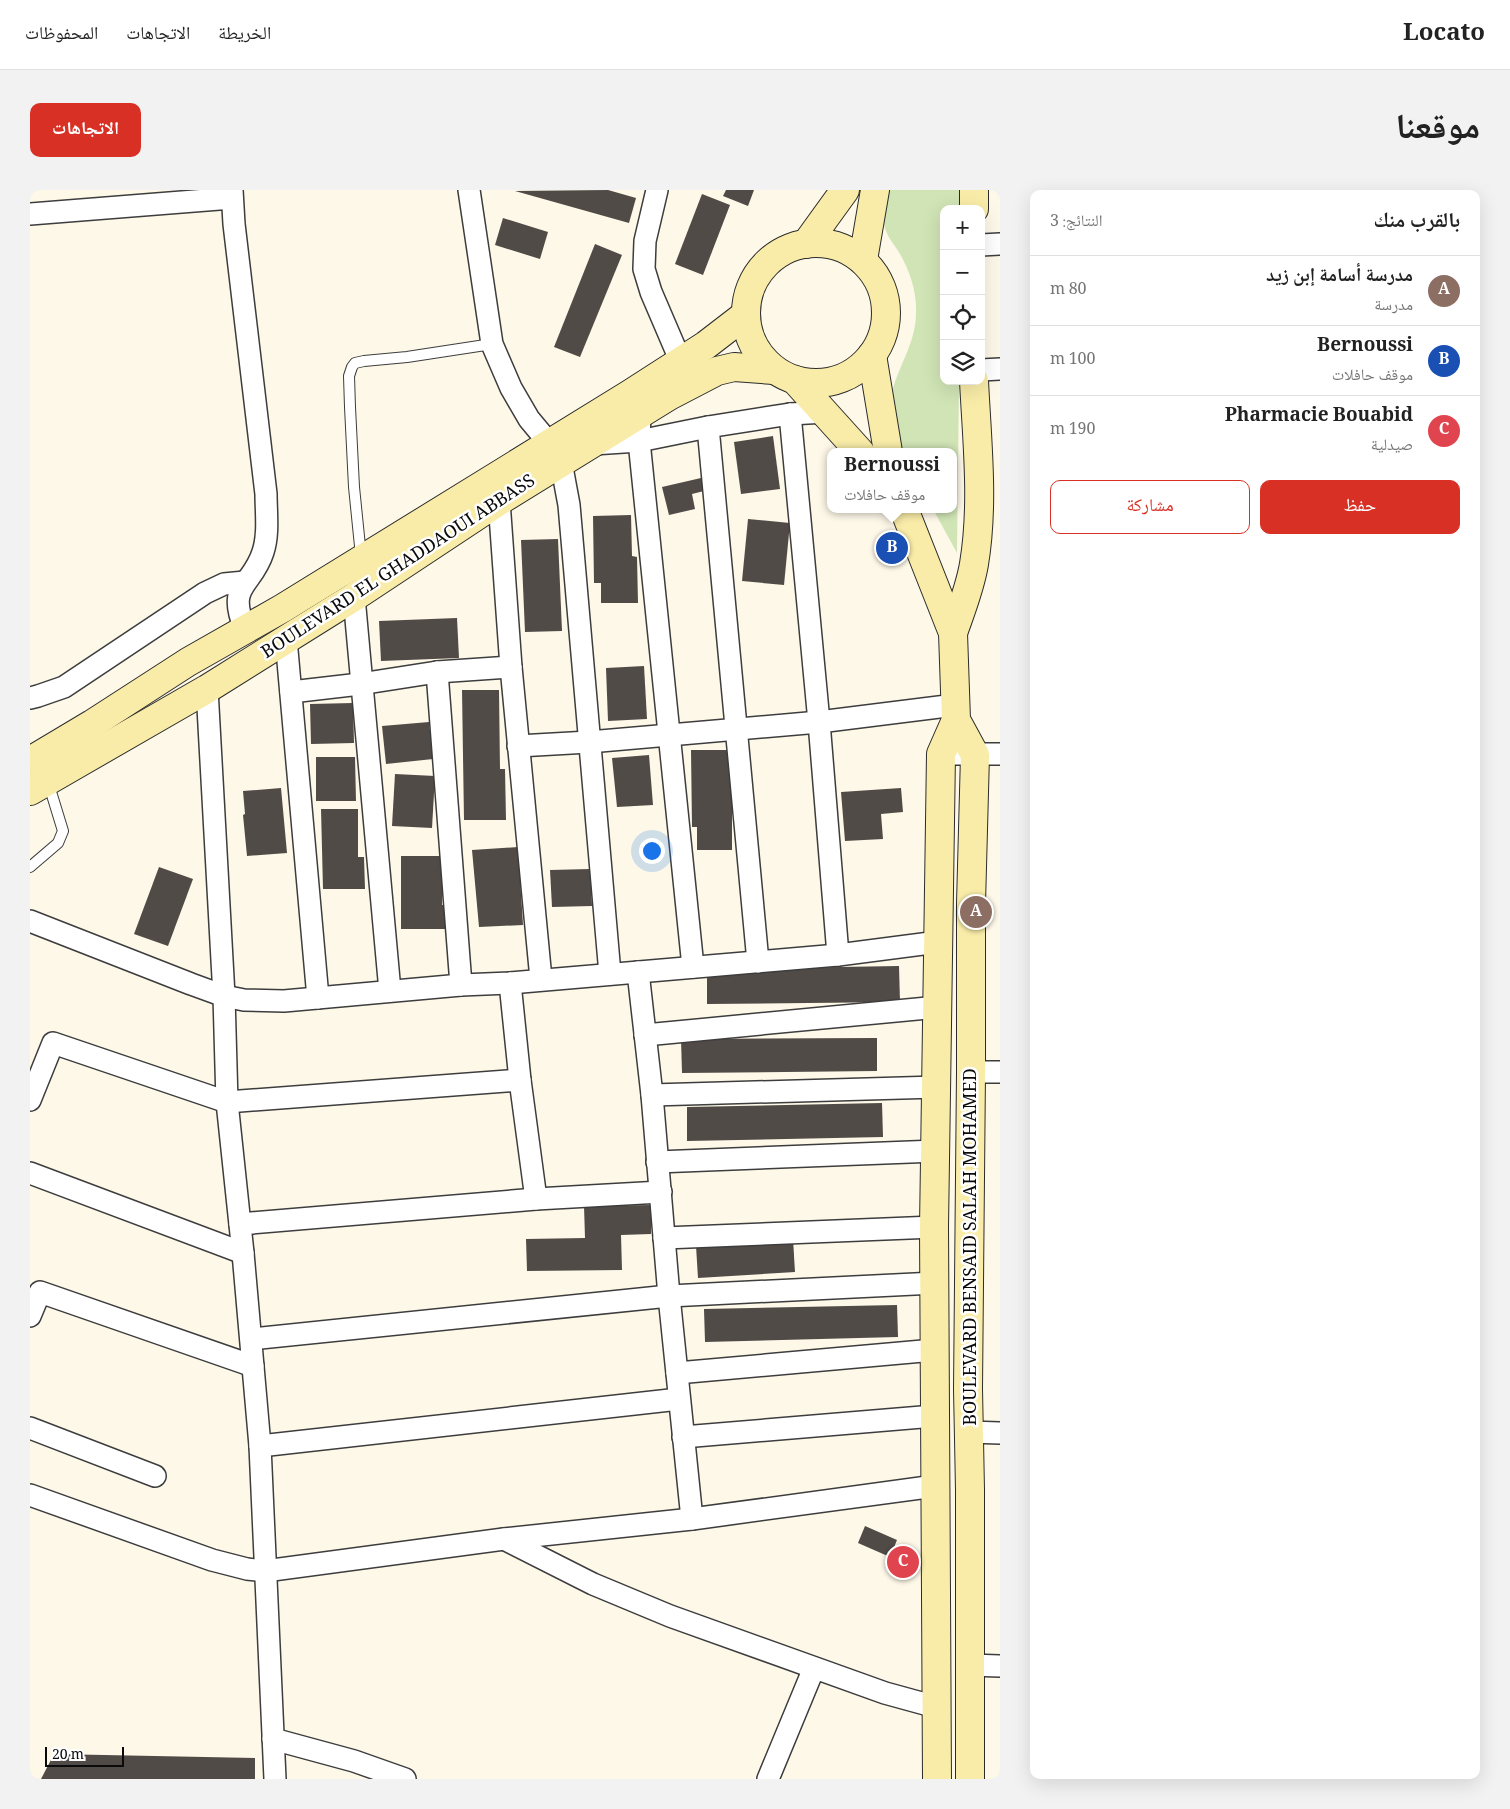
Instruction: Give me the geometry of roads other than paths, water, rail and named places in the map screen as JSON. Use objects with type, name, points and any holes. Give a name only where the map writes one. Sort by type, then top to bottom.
[{"type":"street","points":[[470,190],[492,344],[511,388],[529,419],[555,452],[569,505],[610,974]]},
{"type":"street","points":[[657,190],[646,241],[644,269],[651,292],[681,362]]},
{"type":"street","points":[[806,244],[845,190]]},
{"type":"street","points":[[863,260],[874,190]]},
{"type":"street","points":[[974,190],[974,205]]},
{"type":"street","points":[[30,214],[232,194],[236,244],[266,494],[266,538],[264,551],[245,582],[238,598],[239,615],[245,629]]},
{"type":"street","points":[[785,375],[821,382],[834,380],[858,369],[872,355],[885,333],[888,316],[886,299],[881,284],[863,260],[838,247],[824,244],[806,244],[784,251],[770,260],[760,272],[748,294],[745,314],[748,334],[756,352],[764,362],[785,375],[826,412],[857,448]]},
{"type":"street","points":[[985,244],[1000,244]]},
{"type":"street","name":"BOULEVARD EL GHADDAOUI ABBASS","points":[[36,777],[207,689],[354,596],[499,500],[555,452],[706,345],[745,314]]},
{"type":"street","points":[[872,355],[887,448]]},
{"type":"street","name":"BOULEVARD EL GHADDAOUI ABBASS","points":[[36,777],[92,724],[188,662],[361,560],[555,452],[589,445],[668,396],[718,371],[734,367],[785,375]]},
{"type":"street","points":[[985,370],[1000,369]]},
{"type":"street","points":[[953,633],[970,583],[977,537],[979,506],[974,385]]},
{"type":"street","points":[[589,445],[639,441],[708,427],[790,414],[826,412]]},
{"type":"street","points":[[640,414],[639,441],[693,967]]},
{"type":"street","points":[[790,414],[819,722],[838,955]]},
{"type":"street","points":[[708,427],[758,962]]},
{"type":"street","points":[[499,500],[511,667],[541,979]]},
{"type":"street","name":"BOULEVARD BENSAID SALAH MOHAMED","points":[[906,513],[953,633],[956,713],[941,754],[934,1227],[937,1779]]},
{"type":"street","points":[[30,698],[64,687],[205,593],[224,584],[245,582]]},
{"type":"street","points":[[354,596],[360,684],[390,991]]},
{"type":"street","points":[[286,639],[318,998]]},
{"type":"street","points":[[290,692],[360,684],[437,672],[511,667]]},
{"type":"street","points":[[437,672],[461,985]]},
{"type":"street","points":[[207,689],[224,996],[227,1102],[254,1366],[260,1446],[274,1779]]},
{"type":"street","points":[[518,746],[956,713]]},
{"type":"street","name":"BOULEVARD BENSAID SALAH MOHAMED","points":[[956,713],[987,754],[971,904],[968,1389],[971,1779]]},
{"type":"street","points":[[941,754],[987,754]]},
{"type":"street","points":[[30,921],[224,996],[265,1002],[838,955],[938,942]]},
{"type":"street","points":[[638,972],[652,1095],[668,1296],[692,1519]]},
{"type":"street","points":[[510,982],[520,1080],[536,1199]]},
{"type":"street","points":[[645,1035],[938,1007]]},
{"type":"street","points":[[30,1100],[53,1043],[227,1102],[520,1080]]},
{"type":"street","points":[[971,1072],[1000,1072]]},
{"type":"street","points":[[652,1095],[937,1087]]},
{"type":"street","points":[[657,1162],[936,1151]]},
{"type":"street","points":[[30,1173],[243,1253]]},
{"type":"street","points":[[240,1224],[536,1199],[660,1192]]},
{"type":"street","points":[[664,1238],[934,1227]]},
{"type":"street","points":[[251,1339],[668,1296],[935,1283]]},
{"type":"street","points":[[30,1316],[40,1292],[254,1366]]},
{"type":"street","points":[[676,1373],[934,1350]]},
{"type":"street","points":[[260,1446],[679,1399]]},
{"type":"street","points":[[683,1438],[934,1416]]},
{"type":"street","points":[[30,1428],[155,1476]]},
{"type":"street","points":[[969,1432],[1000,1433]]},
{"type":"street","points":[[30,1496],[212,1560],[240,1568],[265,1571],[504,1539],[692,1519],[935,1486]]},
{"type":"street","points":[[504,1539],[593,1584],[670,1616],[885,1693],[936,1707]]},
{"type":"street","points":[[970,1665],[1000,1666]]},
{"type":"street","points":[[768,1779],[814,1668]]},
{"type":"street","points":[[273,1739],[354,1761],[405,1779]]},
{"type":"lane","points":[[361,560],[354,487],[350,407],[349,376],[352,367],[364,361],[407,357],[492,344]]},
{"type":"lane","points":[[30,867],[58,843],[63,831],[36,777]]},
{"type":"place","name":"Bernoussi","points":[[892,548]]},
{"type":"place","name":"مدرسة أسامة إبن زيد","points":[[976,912]]},
{"type":"place","name":"Pharmacie Bouabid","points":[[903,1562]]}]
